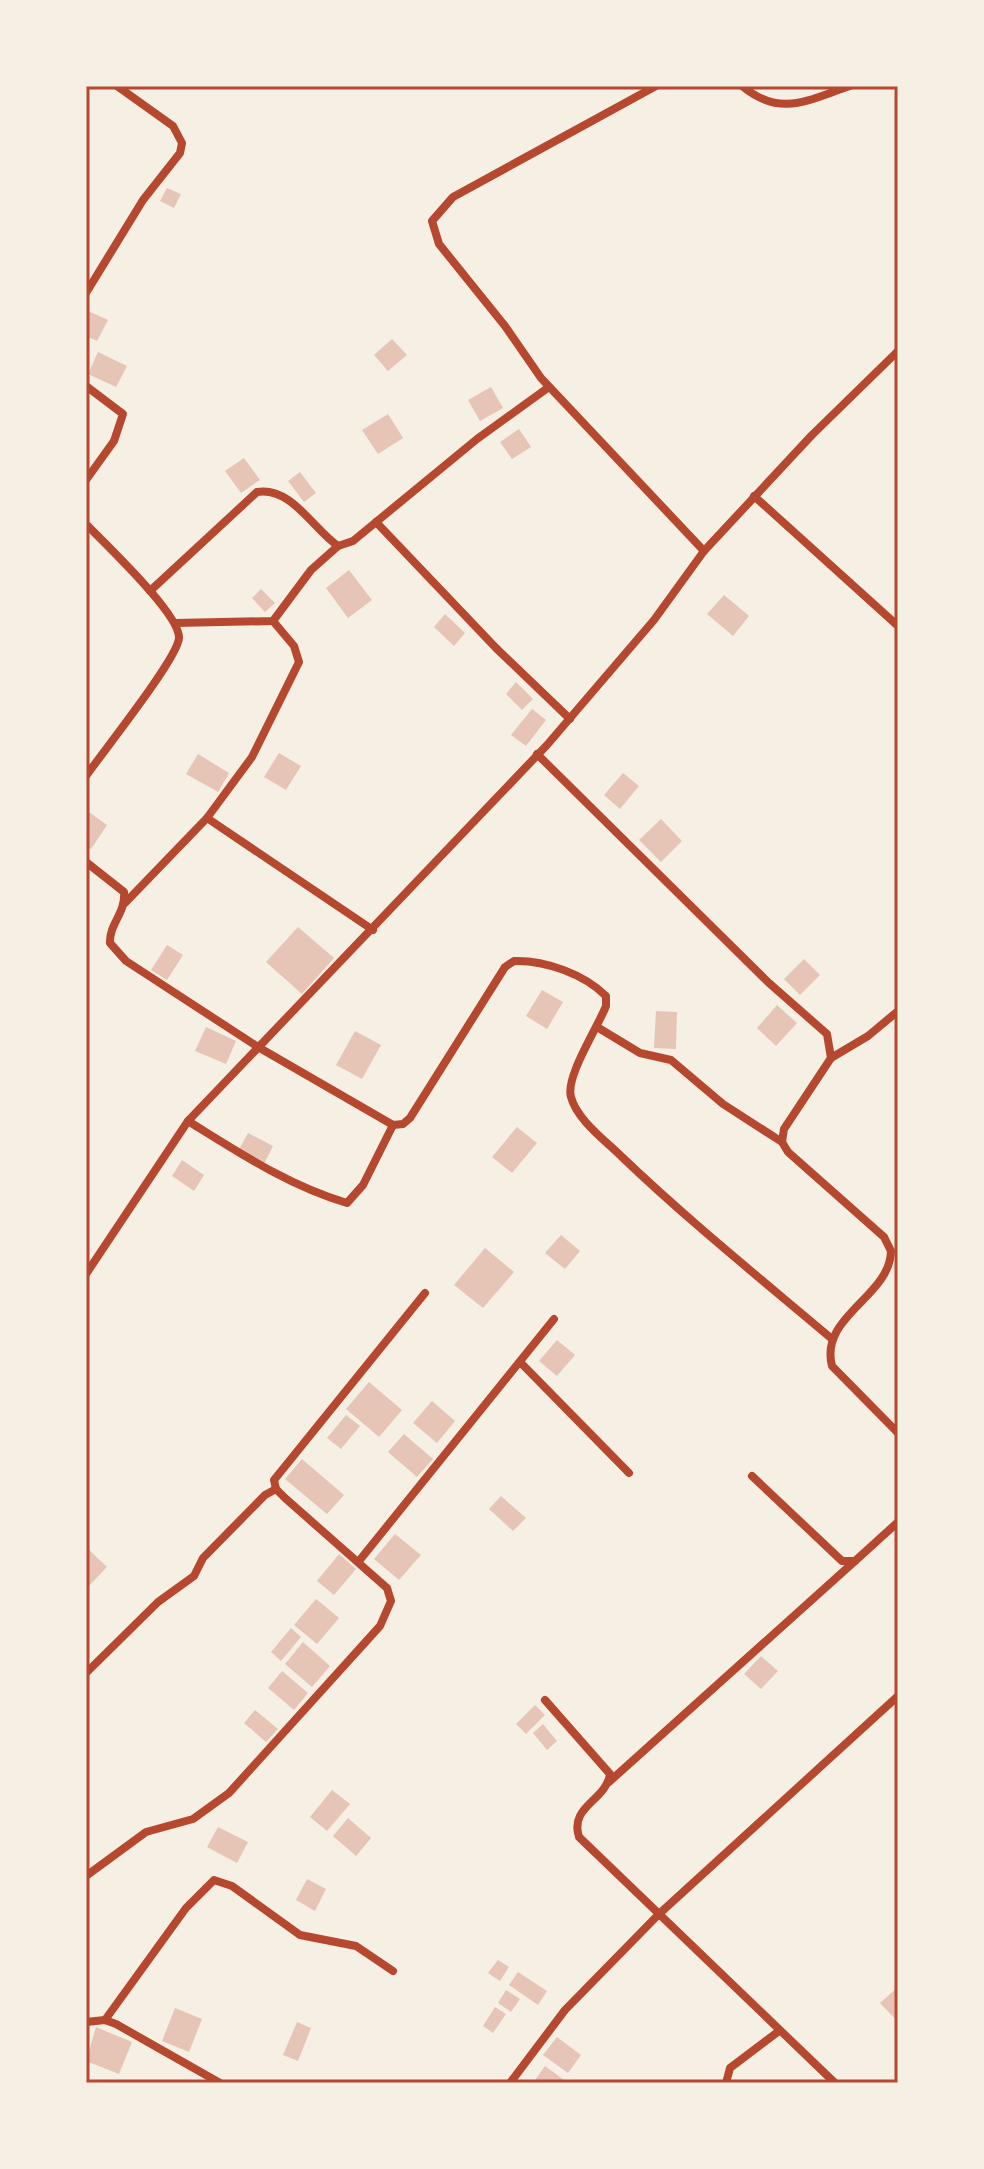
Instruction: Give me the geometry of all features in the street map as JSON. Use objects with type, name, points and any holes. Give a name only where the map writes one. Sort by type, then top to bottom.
[{"type":"street","points":[[86,293],[143,200],[180,153],[182,143],[173,126],[117,86]]},
{"type":"street","points":[[656,86],[453,197],[432,221],[439,244],[549,387],[704,551]]},
{"type":"street","points":[[742,86],[757,98],[789,106],[850,86]]},
{"type":"street","points":[[86,1274],[188,1121],[373,930],[570,719],[654,620],[704,551],[754,496],[898,351]]},
{"type":"street","points":[[86,386],[123,414],[114,441],[86,480]]},
{"type":"street","points":[[273,621],[311,570],[338,546],[353,541],[477,439],[549,387]]},
{"type":"street","points":[[150,591],[257,492],[266,491],[284,497],[338,546]]},
{"type":"street","points":[[754,496],[898,626]]},
{"type":"street","points":[[376,522],[496,648],[570,719]]},
{"type":"street","points":[[86,524],[150,591],[175,623],[179,638],[86,776]]},
{"type":"street","points":[[175,623],[273,621]]},
{"type":"street","points":[[273,621],[299,654],[297,671],[260,744],[207,818],[125,903],[109,935],[114,950],[258,1047],[393,1125],[403,1124],[410,1118],[505,967],[514,961],[545,964],[598,988],[606,996],[606,1006],[570,1083],[571,1097],[579,1111],[595,1131],[663,1196],[832,1339]]},
{"type":"street","points":[[537,754],[769,983],[814,1019],[827,1034],[831,1058]]},
{"type":"street","points":[[207,818],[373,930]]},
{"type":"street","points":[[86,862],[124,892],[125,903]]},
{"type":"street","points":[[782,1142],[784,1129],[831,1058],[868,1036],[898,1011]]},
{"type":"street","points":[[597,1027],[640,1053],[671,1060],[723,1104],[782,1142],[788,1152],[884,1237],[891,1251],[885,1273],[832,1339],[828,1352],[832,1366],[898,1433]]},
{"type":"street","points":[[188,1121],[258,1164],[321,1195],[347,1203],[363,1185],[393,1125]]},
{"type":"street","points":[[86,1876],[146,1832],[193,1819],[229,1793],[380,1626],[391,1601],[387,1588],[276,1489],[274,1480],[425,1293]]},
{"type":"street","points":[[359,1561],[554,1319]]},
{"type":"street","points":[[520,1362],[629,1473]]},
{"type":"street","points":[[752,1476],[829,1552],[842,1561],[855,1561]]},
{"type":"street","points":[[86,1673],[158,1602],[194,1576],[203,1558],[265,1495],[276,1489]]},
{"type":"street","points":[[835,2083],[579,1837],[575,1825],[579,1813],[609,1782],[898,1522]]},
{"type":"street","points":[[510,2083],[565,2010],[659,1914],[898,1696]]},
{"type":"street","points":[[545,1700],[605,1765],[610,1774],[609,1782]]},
{"type":"street","points":[[105,2020],[186,1908],[214,1880],[232,1886],[300,1935],[356,1946],[393,1971]]},
{"type":"street","points":[[86,2022],[105,2020],[220,2083]]},
{"type":"street","points":[[726,2083],[730,2068],[779,2031]]},
{"type":"building","points":[[167,188],[181,194],[174,208],[160,201]]},
{"type":"building","points":[[86,310],[108,320],[97,341],[86,336]]},
{"type":"building","points":[[392,339],[407,355],[388,371],[374,355]]},
{"type":"building","points":[[98,352],[127,366],[116,387],[88,374]]},
{"type":"building","points":[[491,387],[503,408],[480,421],[468,400]]},
{"type":"building","points":[[388,414],[403,438],[378,454],[362,430]]},
{"type":"building","points":[[519,429],[531,447],[512,459],[500,442]]},
{"type":"building","points":[[244,458],[260,480],[241,493],[225,471]]},
{"type":"building","points":[[300,472],[316,493],[304,502],[288,481]]},
{"type":"building","points":[[349,570],[372,600],[348,618],[326,588]]},
{"type":"building","points":[[261,589],[275,603],[265,612],[252,598]]},
{"type":"building","points":[[724,595],[749,616],[733,636],[707,614]]},
{"type":"building","points":[[445,614],[465,633],[454,646],[434,627]]},
{"type":"building","points":[[516,682],[533,699],[522,710],[506,694]]},
{"type":"building","points":[[532,709],[546,720],[526,746],[511,735]]},
{"type":"building","points":[[279,753],[301,766],[286,790],[264,777]]},
{"type":"building","points":[[198,754],[229,773],[218,792],[186,774]]},
{"type":"building","points":[[623,773],[639,786],[620,809],[604,795]]},
{"type":"building","points":[[86,810],[107,825],[91,849],[86,846]]},
{"type":"building","points":[[661,819],[682,841],[661,862],[639,840]]},
{"type":"building","points":[[298,927],[334,958],[302,994],[266,962]]},
{"type":"building","points":[[167,945],[183,955],[167,980],[151,970]]},
{"type":"building","points":[[804,959],[820,975],[800,995],[784,979]]},
{"type":"building","points":[[542,990],[563,1002],[547,1029],[526,1016]]},
{"type":"building","points":[[777,1005],[797,1023],[776,1046],[757,1028]]},
{"type":"building","points":[[656,1011],[677,1012],[676,1049],[654,1048]]},
{"type":"building","points":[[206,1027],[236,1041],[226,1064],[195,1051]]},
{"type":"building","points":[[355,1031],[381,1045],[362,1079],[336,1065]]},
{"type":"building","points":[[517,1127],[537,1143],[512,1173],[492,1157]]},
{"type":"building","points":[[248,1133],[273,1146],[263,1166],[237,1153]]},
{"type":"building","points":[[182,1160],[204,1175],[194,1191],[172,1176]]},
{"type":"building","points":[[561,1235],[580,1251],[565,1269],[545,1253]]},
{"type":"building","points":[[485,1248],[514,1272],[483,1308],[454,1285]]},
{"type":"building","points":[[557,1340],[575,1355],[557,1376],[539,1361]]},
{"type":"building","points":[[369,1382],[402,1410],[379,1437],[346,1409]]},
{"type":"building","points":[[432,1401],[455,1421],[437,1443],[413,1423]]},
{"type":"building","points":[[346,1415],[360,1426],[341,1449],[327,1438]]},
{"type":"building","points":[[404,1434],[433,1459],[417,1477],[388,1452]]},
{"type":"building","points":[[302,1459],[344,1495],[327,1514],[285,1479]]},
{"type":"building","points":[[501,1496],[526,1518],[513,1531],[489,1509]]},
{"type":"building","points":[[395,1534],[421,1555],[399,1580],[374,1559]]},
{"type":"building","points":[[86,1547],[107,1567],[86,1589]]},
{"type":"building","points":[[339,1554],[356,1569],[334,1595],[317,1581]]},
{"type":"building","points":[[316,1599],[339,1618],[317,1644],[294,1625]]},
{"type":"building","points":[[291,1628],[301,1637],[281,1661],[271,1652]]},
{"type":"building","points":[[303,1642],[330,1666],[312,1687],[285,1664]]},
{"type":"building","points":[[761,1656],[778,1671],[761,1689],[744,1674]]},
{"type":"building","points":[[282,1671],[308,1693],[294,1710],[268,1688]]},
{"type":"building","points":[[535,1705],[545,1715],[526,1734],[516,1724]]},
{"type":"building","points":[[255,1710],[278,1729],[266,1742],[244,1723]]},
{"type":"building","points":[[543,1724],[557,1741],[547,1750],[533,1733]]},
{"type":"building","points":[[332,1790],[350,1804],[327,1831],[310,1817]]},
{"type":"building","points":[[348,1818],[371,1838],[356,1856],[333,1836]]},
{"type":"building","points":[[218,1827],[248,1842],[237,1863],[207,1847]]},
{"type":"building","points":[[307,1879],[326,1889],[315,1911],[296,1900]]},
{"type":"building","points":[[498,1960],[509,1967],[500,1981],[488,1973]]},
{"type":"building","points":[[518,1972],[547,1991],[538,2005],[509,1985]]},
{"type":"building","points":[[898,1987],[898,2022],[880,2003]]},
{"type":"building","points":[[506,1990],[520,1999],[511,2012],[498,2003]]},
{"type":"building","points":[[495,2007],[506,2014],[493,2033],[483,2026]]},
{"type":"building","points":[[175,2008],[202,2019],[189,2052],[162,2041]]},
{"type":"building","points":[[297,2022],[311,2028],[298,2061],[283,2055]]},
{"type":"building","points":[[96,2027],[132,2042],[119,2074],[86,2061]]},
{"type":"building","points":[[557,2037],[581,2055],[568,2073],[543,2055]]},
{"type":"building","points":[[545,2066],[568,2083],[533,2083]]}]
